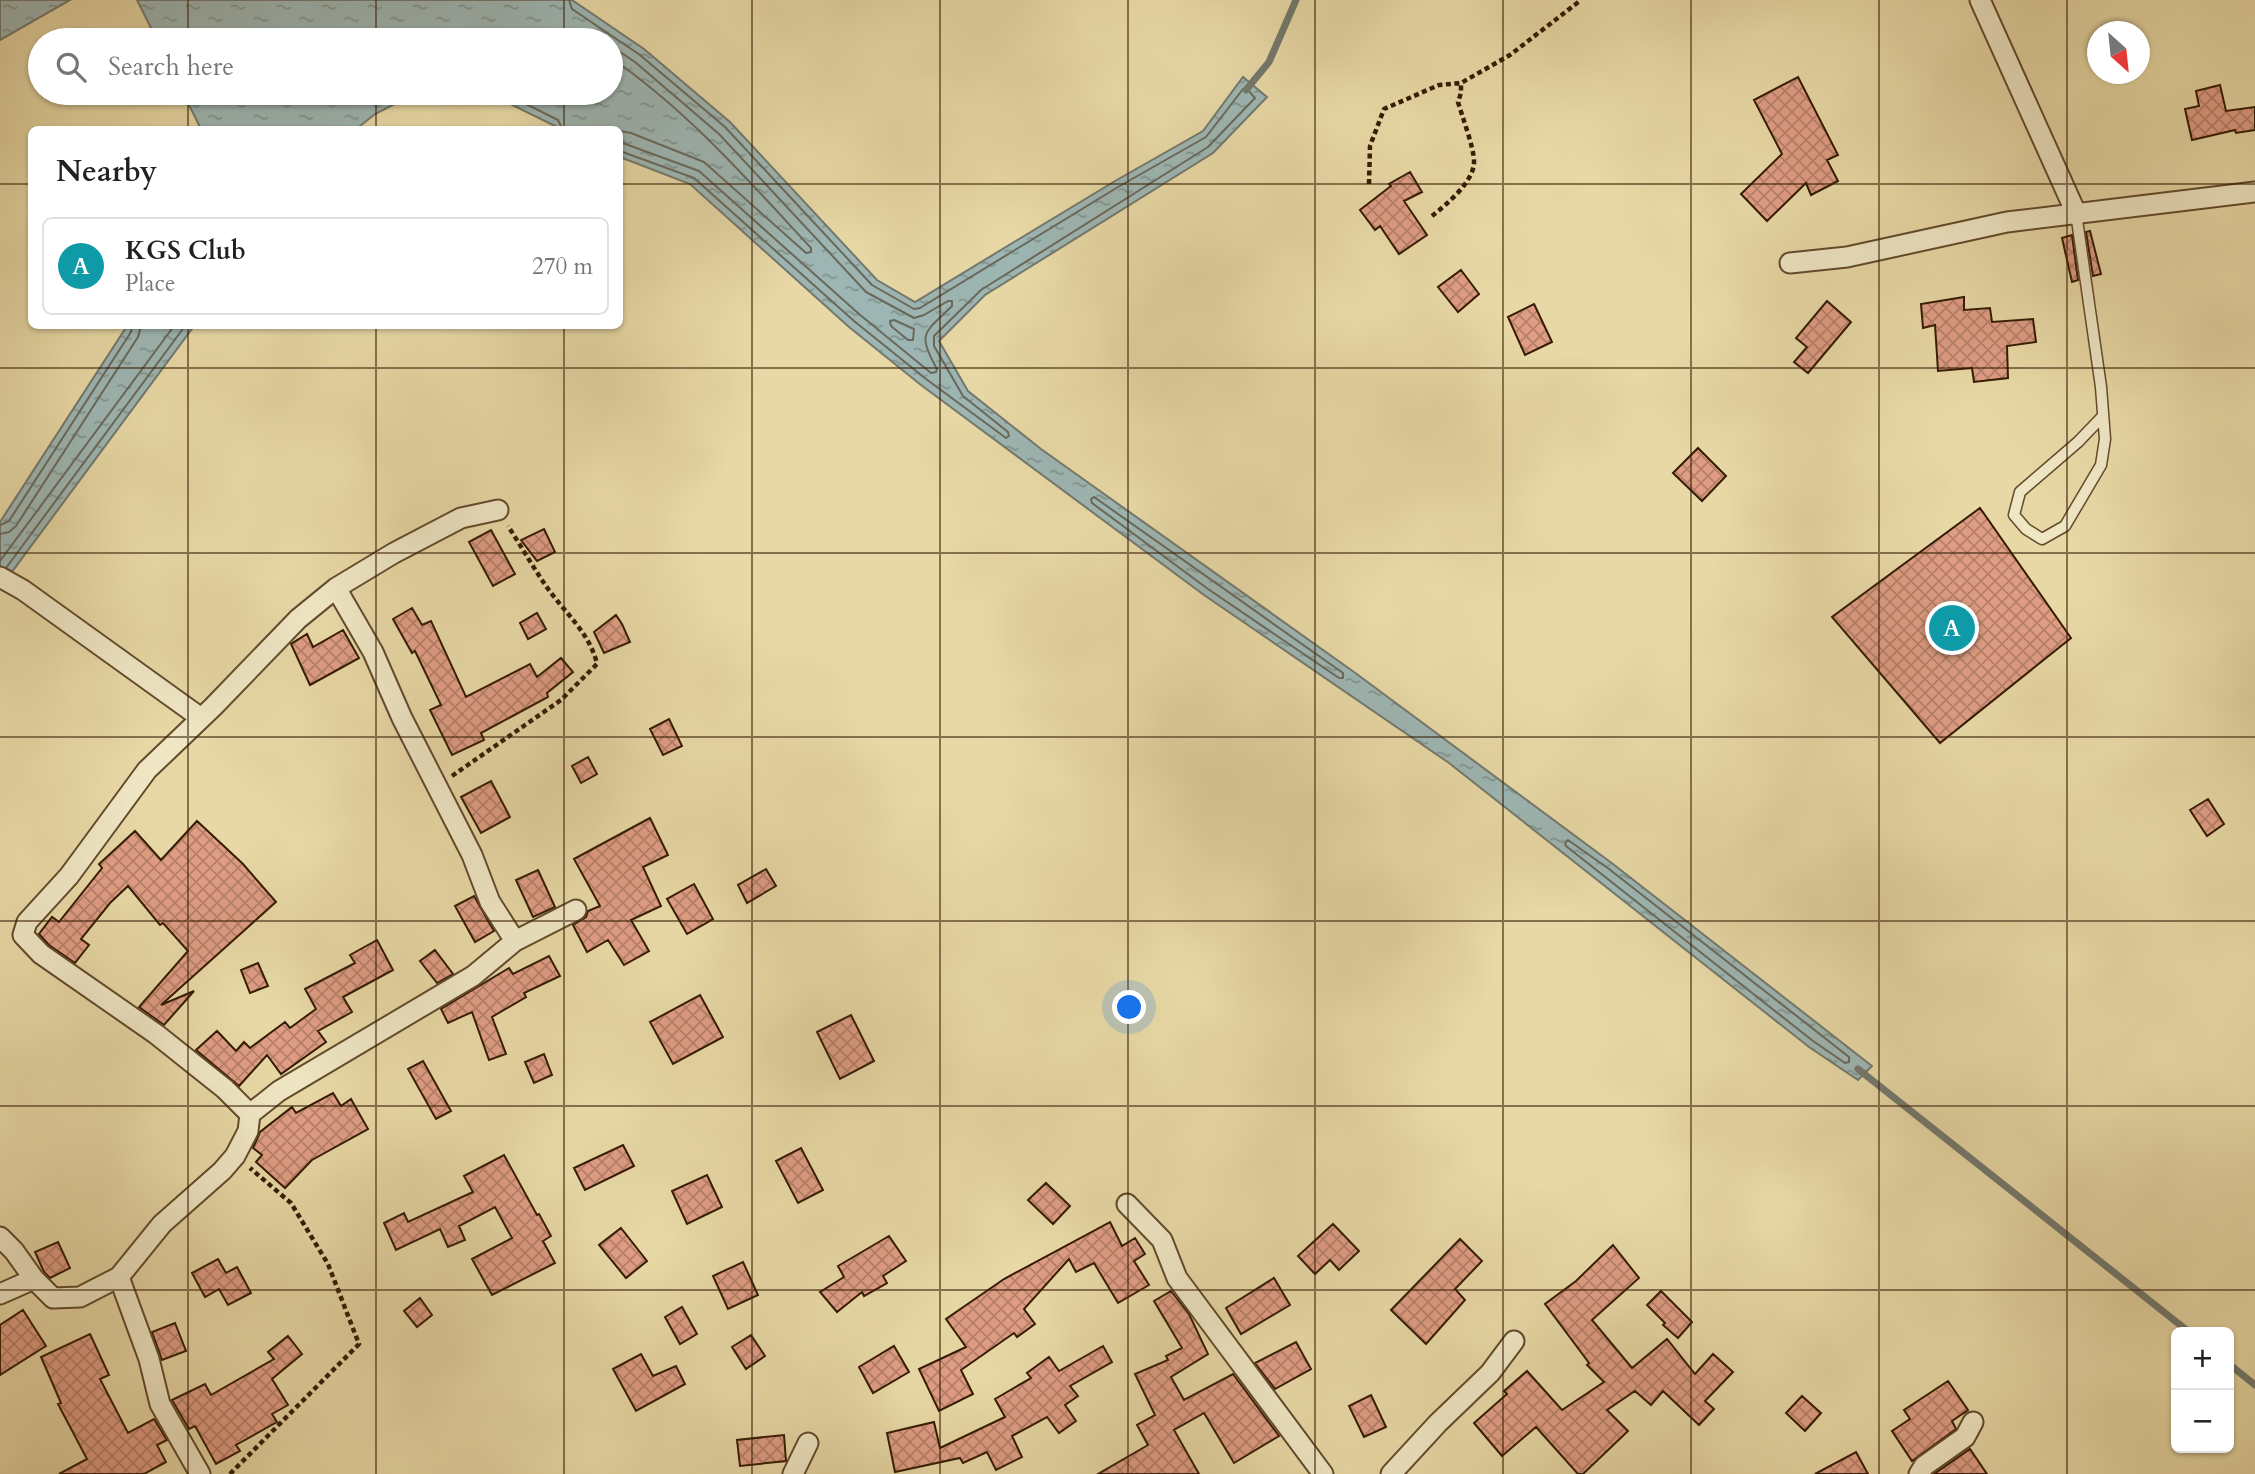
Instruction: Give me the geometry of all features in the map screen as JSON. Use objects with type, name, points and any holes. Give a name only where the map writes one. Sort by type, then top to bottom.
[{"type":"street","points":[[1980,0],[2076,213]]},
{"type":"street","points":[[1790,263],[1847,257],[2007,222],[2255,192]]},
{"type":"street","points":[[250,1114],[225,1089],[156,1034],[41,954],[23,934],[27,922],[69,876],[147,770],[298,619],[335,588],[394,553],[461,518],[498,510]]},
{"type":"street","points":[[0,577],[23,590],[201,718]]},
{"type":"street","points":[[335,588],[373,652],[436,787],[472,855],[490,902],[514,941]]},
{"type":"street","points":[[0,1237],[53,1298],[80,1297],[119,1277],[162,1224],[222,1171],[235,1156],[248,1131],[250,1114],[279,1091],[473,976],[514,941],[576,911]]},
{"type":"street","points":[[1127,1204],[1162,1240],[1177,1278],[1323,1474]]},
{"type":"street","points":[[119,1277],[149,1359],[160,1404],[200,1474]]},
{"type":"street","points":[[0,1294],[34,1279]]},
{"type":"street","points":[[1391,1474],[1438,1423],[1490,1373],[1514,1341]]},
{"type":"street","points":[[1919,1474],[1924,1466],[1965,1437],[1973,1422]]},
{"type":"street","points":[[793,1474],[808,1443]]},
{"type":"lane","points":[[2076,213],[2101,387],[2105,439],[2101,465],[2065,526],[2042,539],[2026,529],[2014,515],[2020,492],[2078,442],[2102,417]]},
{"type":"path","points":[[1369,184],[1370,146],[1384,109],[1439,85],[1461,83],[1510,55],[1581,0]]},
{"type":"path","points":[[1432,216],[1452,201],[1469,177],[1475,161],[1458,102],[1461,83]]},
{"type":"path","points":[[436,787],[561,700],[597,664],[589,642],[547,587],[498,510]]},
{"type":"path","points":[[230,1474],[359,1344],[327,1264],[291,1203],[235,1156]]},
{"type":"water","points":[[0,0],[70,0],[0,40]]},
{"type":"water","points":[[137,0],[572,0],[613,28],[151,28]]},
{"type":"water","points":[[623,35],[644,49],[730,122],[877,280],[915,302],[1203,131],[1243,77],[1267,97],[1213,153],[985,295],[939,341],[968,391],[1041,449],[1354,672],[1613,864],[1872,1066],[1858,1080],[1809,1047],[1449,763],[1204,595],[921,385],[849,327],[690,184],[623,158],[623,126],[555,126],[512,105],[623,105]]},
{"type":"water","points":[[189,105],[393,105],[360,126],[200,126]]},
{"type":"water","points":[[125,329],[192,329],[0,588],[0,522]]},
{"type":"building","points":[[1798,77],[1838,155],[1827,160],[1838,181],[1811,195],[1806,183],[1767,221],[1741,194],[1782,154],[1754,100]]},
{"type":"building","points":[[2220,85],[2226,111],[2255,107],[2255,130],[2236,133],[2235,130],[2192,140],[2185,109],[2199,106],[2196,91]]},
{"type":"building","points":[[1410,172],[1422,192],[1404,201],[1427,235],[1399,254],[1380,226],[1375,230],[1360,210],[1391,186],[1389,184]]},
{"type":"building","points":[[2090,231],[2101,274],[2093,276],[2086,232]]},
{"type":"building","points":[[2072,235],[2078,280],[2072,282],[2062,238]]},
{"type":"building","points":[[1461,270],[1479,294],[1458,312],[1438,287]]},
{"type":"building","points":[[1964,297],[1964,310],[1990,308],[1992,322],[2033,319],[2036,342],[2007,346],[2008,378],[1974,382],[1972,368],[1938,371],[1935,325],[1923,328],[1921,304]]},
{"type":"building","points":[[1827,301],[1851,322],[1808,373],[1794,362],[1807,347],[1796,338]]},
{"type":"building","points":[[1534,304],[1552,342],[1525,355],[1508,317]]},
{"type":"building","points":[[1698,448],[1726,476],[1702,501],[1673,473]]},
{"type":"building","points":[[1980,508],[2071,638],[1940,743],[1832,617]]},
{"type":"building","points":[[544,529],[555,552],[537,561],[521,540]]},
{"type":"building","points":[[491,530],[515,574],[493,586],[469,542]]},
{"type":"building","points":[[412,608],[422,625],[431,621],[466,697],[530,664],[537,677],[561,658],[573,672],[547,693],[548,697],[481,733],[484,740],[452,755],[430,710],[441,705],[415,651],[412,653],[393,619]]},
{"type":"building","points":[[537,613],[546,629],[528,639],[520,623]]},
{"type":"building","points":[[616,615],[630,642],[604,653],[594,632]]},
{"type":"building","points":[[343,630],[359,658],[310,685],[291,644],[307,634],[313,647]]},
{"type":"building","points":[[669,719],[682,746],[663,755],[650,729]]},
{"type":"building","points":[[588,757],[597,774],[581,783],[572,766]]},
{"type":"building","points":[[491,781],[510,817],[481,833],[461,797]]},
{"type":"building","points":[[2208,799],[2224,824],[2207,836],[2190,810]]},
{"type":"building","points":[[650,818],[668,855],[643,867],[661,906],[631,920],[649,951],[624,965],[608,940],[587,952],[573,925],[586,917],[588,911],[600,906],[574,859]]},
{"type":"building","points":[[197,821],[243,864],[276,902],[161,1005],[194,991],[164,1025],[139,1007],[188,951],[163,923],[160,925],[128,886],[110,903],[81,939],[89,945],[75,963],[49,945],[39,934],[52,917],[59,922],[102,868],[99,864],[135,831],[161,860]]},
{"type":"building","points":[[766,869],[776,886],[747,903],[738,885]]},
{"type":"building","points":[[538,870],[555,907],[533,917],[516,880]]},
{"type":"building","points":[[694,884],[713,919],[687,934],[667,899]]},
{"type":"building","points":[[474,896],[494,931],[475,942],[455,906]]},
{"type":"building","points":[[377,940],[393,970],[343,997],[352,1012],[318,1031],[326,1042],[281,1074],[267,1055],[239,1086],[196,1050],[217,1031],[236,1051],[244,1042],[250,1048],[285,1022],[290,1028],[316,1009],[305,989],[355,963],[350,955]]},
{"type":"building","points":[[435,950],[453,974],[437,983],[420,961]]},
{"type":"building","points":[[549,956],[560,976],[524,993],[526,997],[492,1017],[506,1054],[489,1060],[472,1012],[448,1023],[441,1009],[509,968],[513,974]]},
{"type":"building","points":[[258,963],[268,986],[250,993],[241,970]]},
{"type":"building","points":[[700,995],[723,1037],[673,1064],[650,1022]]},
{"type":"building","points":[[851,1015],[874,1061],[840,1079],[817,1032]]},
{"type":"building","points":[[544,1054],[552,1075],[534,1083],[525,1062]]},
{"type":"building","points":[[423,1061],[451,1111],[436,1119],[408,1069]]},
{"type":"building","points":[[333,1093],[341,1106],[351,1099],[368,1129],[312,1160],[285,1188],[256,1162],[262,1155],[253,1148],[260,1132],[292,1107],[296,1113]]},
{"type":"building","points":[[623,1145],[634,1166],[585,1190],[574,1168]]},
{"type":"building","points":[[801,1148],[823,1190],[798,1203],[776,1161]]},
{"type":"building","points":[[504,1155],[551,1236],[543,1241],[555,1263],[492,1295],[472,1259],[512,1238],[495,1207],[459,1226],[465,1240],[448,1247],[440,1229],[396,1250],[384,1223],[404,1213],[408,1222],[473,1192],[464,1176]]},
{"type":"building","points":[[707,1175],[722,1207],[687,1224],[672,1191]]},
{"type":"building","points":[[1046,1183],[1070,1206],[1053,1224],[1028,1200]]},
{"type":"building","points":[[1110,1222],[1122,1246],[1135,1238],[1145,1254],[1134,1261],[1149,1285],[1118,1303],[1094,1263],[1076,1272],[1069,1259],[1024,1309],[1035,1324],[1017,1337],[1014,1333],[961,1370],[973,1394],[939,1411],[919,1369],[966,1347],[946,1319],[1004,1279]]},
{"type":"building","points":[[1333,1224],[1359,1251],[1339,1270],[1330,1260],[1315,1274],[1298,1256]]},
{"type":"building","points":[[621,1228],[647,1261],[626,1278],[599,1245]]},
{"type":"building","points":[[889,1236],[906,1261],[883,1276],[887,1283],[864,1296],[862,1292],[837,1312],[820,1292],[844,1277],[838,1266]]},
{"type":"building","points":[[1460,1239],[1482,1261],[1455,1289],[1465,1300],[1426,1344],[1391,1310]]},
{"type":"building","points":[[58,1242],[70,1268],[50,1278],[44,1272],[35,1252]]},
{"type":"building","points":[[1613,1245],[1639,1278],[1592,1320],[1632,1368],[1667,1339],[1695,1374],[1713,1354],[1733,1372],[1705,1401],[1714,1409],[1699,1425],[1663,1391],[1651,1405],[1635,1391],[1607,1410],[1628,1431],[1583,1474],[1578,1474],[1536,1427],[1502,1456],[1474,1423],[1507,1394],[1504,1391],[1527,1371],[1562,1410],[1604,1382],[1587,1365],[1589,1363],[1545,1304],[1576,1281]]},
{"type":"building","points":[[218,1259],[226,1273],[237,1267],[251,1293],[228,1305],[219,1289],[205,1297],[192,1273]]},
{"type":"building","points":[[743,1262],[758,1295],[728,1309],[713,1276]]},
{"type":"building","points":[[1274,1278],[1290,1305],[1241,1334],[1226,1308]]},
{"type":"building","points":[[1171,1291],[1189,1314],[1208,1354],[1171,1377],[1184,1400],[1233,1374],[1279,1436],[1234,1463],[1204,1413],[1174,1430],[1199,1474],[1098,1474],[1148,1445],[1137,1425],[1155,1415],[1135,1374],[1168,1360],[1166,1356],[1182,1348],[1154,1301]]},
{"type":"building","points":[[1661,1291],[1692,1322],[1678,1338],[1647,1305]]},
{"type":"building","points":[[420,1298],[432,1315],[417,1327],[404,1311]]},
{"type":"building","points":[[682,1307],[697,1334],[680,1344],[665,1317]]},
{"type":"building","points":[[23,1310],[46,1346],[0,1375],[0,1325]]},
{"type":"building","points":[[175,1323],[186,1351],[162,1360],[152,1332]]},
{"type":"building","points":[[90,1334],[109,1375],[100,1379],[128,1433],[154,1419],[167,1440],[157,1445],[166,1462],[144,1474],[59,1474],[87,1459],[58,1404],[61,1403],[41,1357]]},
{"type":"building","points":[[751,1335],[765,1356],[746,1369],[732,1347]]},
{"type":"building","points":[[288,1336],[302,1354],[272,1379],[288,1405],[272,1414],[277,1422],[236,1445],[240,1451],[216,1464],[195,1426],[189,1429],[172,1400],[205,1384],[211,1395],[274,1359],[268,1352]]},
{"type":"building","points":[[1296,1342],[1311,1369],[1275,1389],[1255,1363]]},
{"type":"building","points":[[894,1346],[909,1372],[873,1393],[859,1367]]},
{"type":"building","points":[[1103,1346],[1112,1362],[1070,1386],[1078,1396],[1065,1405],[1076,1421],[1059,1433],[1047,1417],[1012,1436],[1022,1457],[996,1470],[987,1452],[963,1463],[960,1458],[895,1472],[887,1433],[934,1422],[940,1448],[1005,1417],[995,1399],[1031,1378],[1027,1373],[1049,1357],[1059,1371]]},
{"type":"building","points":[[641,1354],[653,1376],[676,1366],[685,1384],[636,1411],[613,1369]]},
{"type":"building","points":[[1948,1381],[1968,1410],[1952,1421],[1956,1429],[1912,1461],[1892,1431],[1910,1419],[1904,1410]]},
{"type":"building","points":[[1371,1395],[1386,1427],[1364,1437],[1349,1406]]},
{"type":"building","points":[[1802,1396],[1821,1413],[1805,1431],[1786,1413]]},
{"type":"building","points":[[784,1435],[786,1461],[740,1466],[737,1440]]},
{"type":"building","points":[[1970,1449],[1987,1474],[1934,1474]]},
{"type":"building","points":[[1856,1452],[1868,1474],[1815,1474]]},
{"type":"waterway","points":[[1246,90],[1269,62],[1296,0]]},
{"type":"waterway","points":[[1858,1069],[2183,1327]]},
{"type":"waterway","points":[[2234,1368],[2255,1385]]},
{"type":"place","name":"KGS Club","points":[[1952,628]]}]
